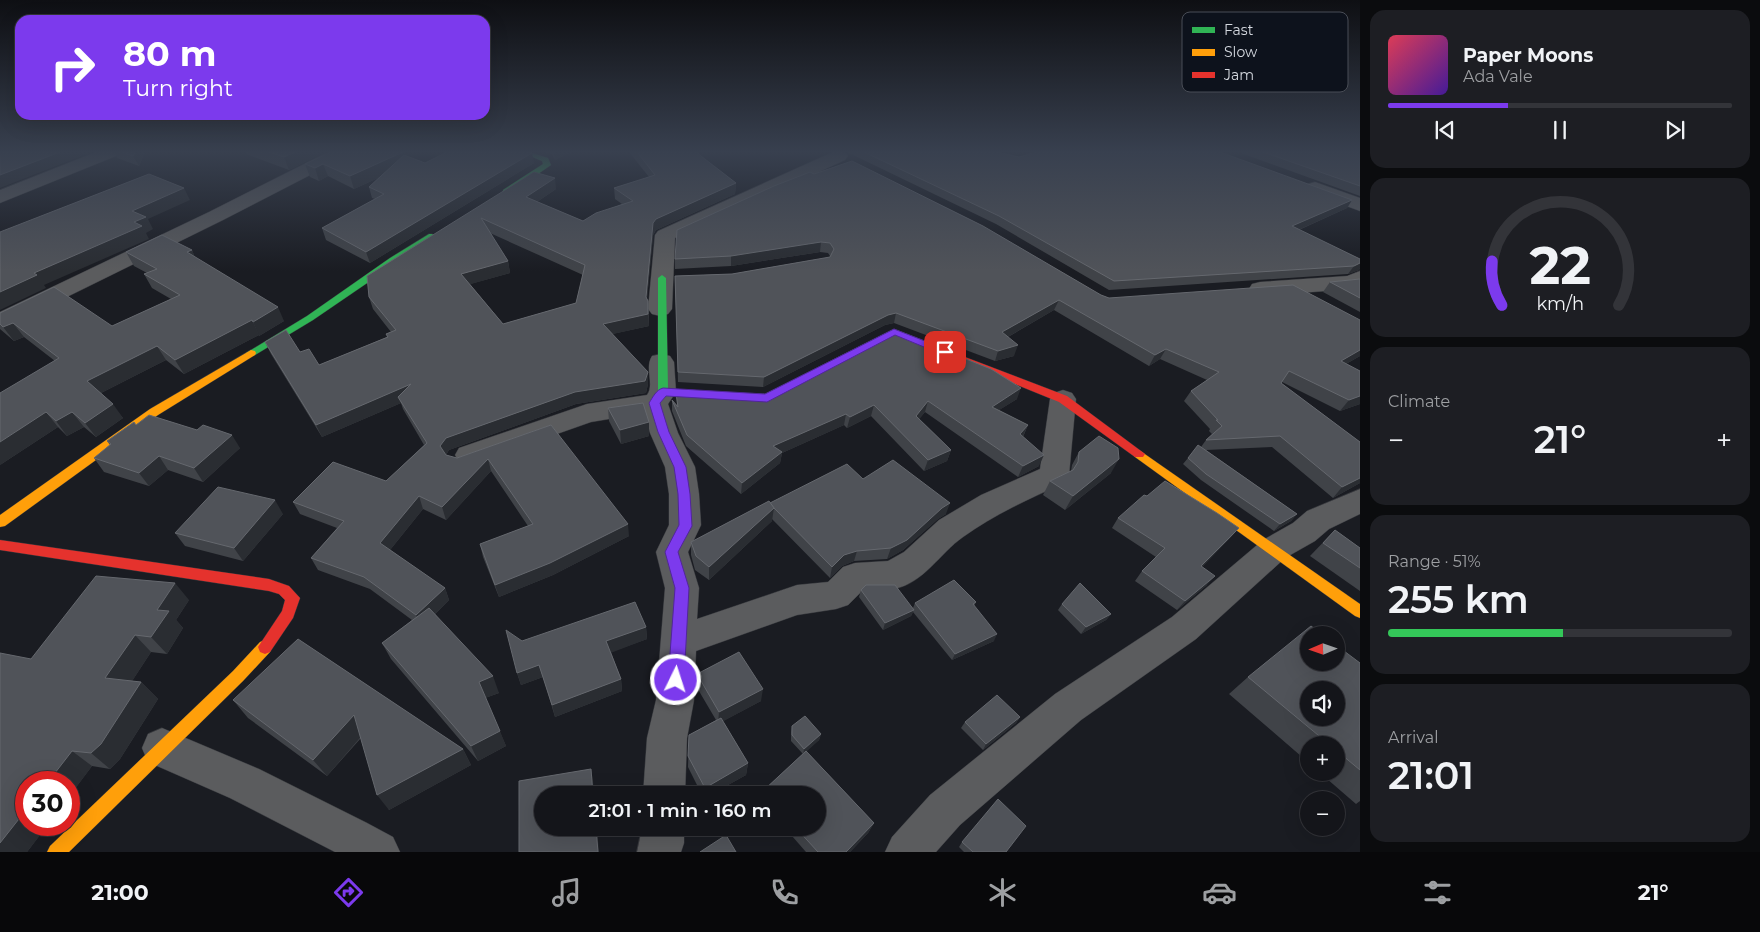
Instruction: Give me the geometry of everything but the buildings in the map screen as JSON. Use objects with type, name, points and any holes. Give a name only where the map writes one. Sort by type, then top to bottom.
[{"type":"street","points":[[0,197],[13,192]]},
{"type":"street","points":[[0,321],[264,192]]},
{"type":"street","points":[[495,199],[507,192]]},
{"type":"street","points":[[664,786],[667,738],[674,700],[682,588],[672,552],[685,526],[684,494],[680,467],[664,432],[659,397],[659,336],[672,278],[665,235],[764,192]]},
{"type":"street","points":[[1324,192],[1360,205]]},
{"type":"street","points":[[0,522],[154,412],[310,318],[393,260],[444,229]]},
{"type":"street","points":[[1242,290],[1352,282],[1360,278]]},
{"type":"street","points":[[1292,287],[1326,305]]},
{"type":"street","points":[[460,459],[587,413],[659,397],[767,398],[894,332],[1063,399],[1360,612]]},
{"type":"street","points":[[678,642],[798,600],[836,595],[855,577],[894,575],[916,561],[950,529],[992,503],[1054,475],[1063,399]]},
{"type":"street","points":[[907,852],[946,810],[1068,707],[1184,628],[1274,549],[1304,532],[1318,520],[1360,501]]},
{"type":"street","points":[[0,545],[269,585],[289,592],[293,598],[292,607],[278,630],[256,657],[56,852]]},
{"type":"street","points":[[162,748],[191,759],[288,804],[378,852]]},
{"type":"street","points":[[659,852],[662,836]]},
{"type":"traffic: fast","points":[[251,353],[310,318],[393,260],[432,236]]},
{"type":"traffic: fast","points":[[662,278],[663,392],[767,398],[894,332],[957,357]]},
{"type":"traffic: slow","points":[[0,522],[154,412],[251,353]]},
{"type":"traffic: slow","points":[[1139,454],[1360,612]]},
{"type":"traffic: slow","points":[[56,852],[238,676],[265,647]]},
{"type":"traffic: jam","points":[[957,357],[1063,399],[1139,454]]},
{"type":"traffic: jam","points":[[0,545],[269,585],[284,590],[293,598],[288,614],[265,647]]},
{"type":"route","points":[[676,680],[682,588],[672,552],[685,526],[684,494],[680,467],[664,432],[655,403],[663,392],[767,398],[894,332],[945,352]]}]
